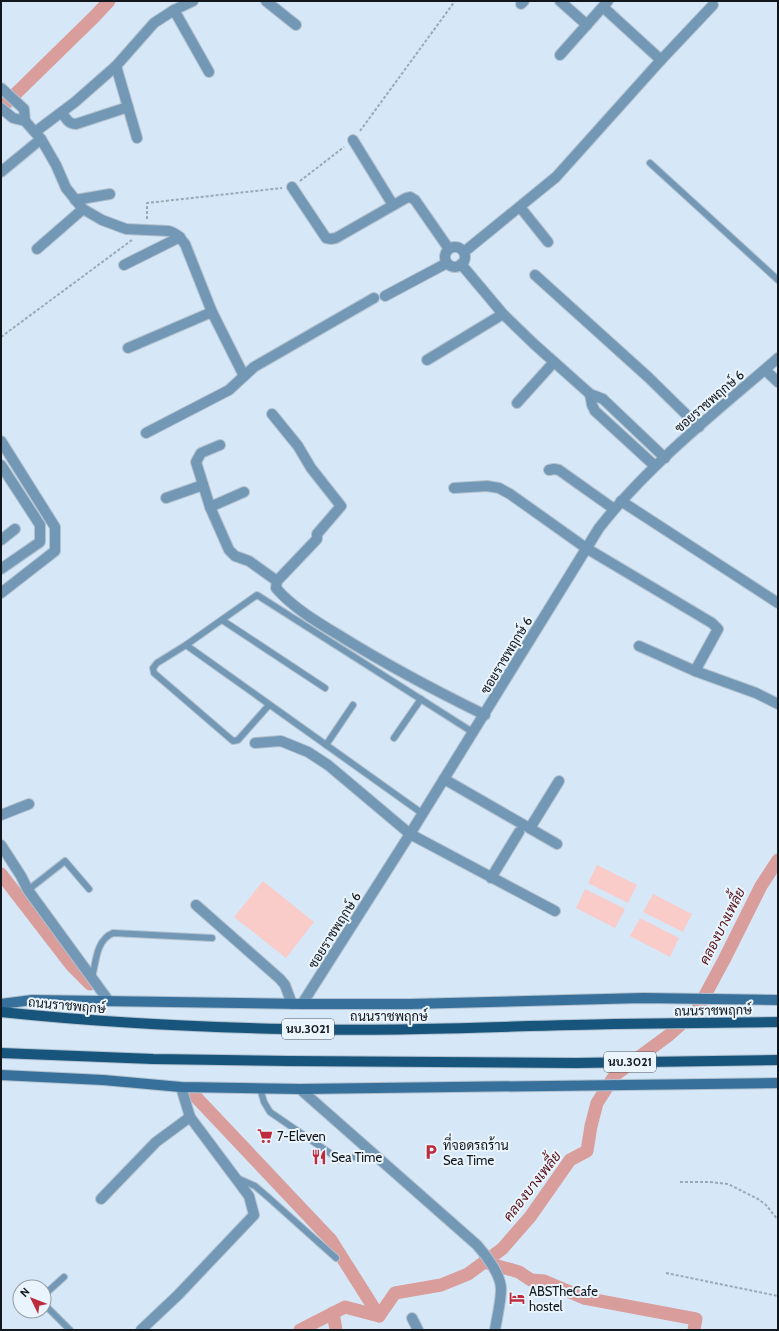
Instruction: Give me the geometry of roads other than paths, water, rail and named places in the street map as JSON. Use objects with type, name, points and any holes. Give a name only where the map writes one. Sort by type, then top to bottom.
[{"type":"main road","name":"ถนนราชพฤกษ์","points":[[1,1004],[32,1000],[410,1004],[643,998],[778,1000]]},
{"type":"main road","name":"ถนนราชพฤกษ์","points":[[1,1012],[121,1022],[287,1029],[458,1028],[778,1022]]},
{"type":"main road","name":"นบ.3021","points":[[1,1053],[189,1060],[576,1063],[778,1060]]},
{"type":"main road","name":"นบ.3021","points":[[1,1074],[103,1080],[181,1087],[300,1089],[778,1083]]},
{"type":"street","points":[[1,172],[62,112],[116,66],[154,23],[174,10],[193,1]]},
{"type":"street","points":[[266,1],[296,25]]},
{"type":"street","points":[[560,1],[587,25]]},
{"type":"street","points":[[560,55],[606,4],[661,60]]},
{"type":"street","points":[[464,252],[556,178],[661,60],[713,5]]},
{"type":"street","points":[[174,10],[209,72]]},
{"type":"street","points":[[116,66],[137,138]]},
{"type":"street","points":[[1,88],[24,109],[25,121]]},
{"type":"street","points":[[62,112],[68,121],[72,124],[76,124],[128,107]]},
{"type":"street","points":[[1,108],[12,118],[25,121],[38,135],[56,164],[66,188],[83,209],[114,226],[126,229],[169,231],[174,232],[180,237],[185,244],[212,312],[244,376]]},
{"type":"street","points":[[353,140],[393,205]]},
{"type":"street","points":[[292,187],[326,238],[336,238],[393,205],[410,197],[415,200],[449,249]]},
{"type":"street","points":[[75,200],[110,194]]},
{"type":"street","points":[[520,207],[548,242]]},
{"type":"street","points":[[37,249],[83,209]]},
{"type":"street","points":[[124,265],[180,237]]},
{"type":"street","points":[[457,247],[464,252],[464,260],[461,264],[454,267],[447,263],[445,255],[449,249],[457,247]]},
{"type":"street","points":[[385,296],[447,263]]},
{"type":"street","points":[[461,264],[503,314],[590,394],[603,400],[665,458]]},
{"type":"street","points":[[535,275],[648,377],[699,427]]},
{"type":"street","points":[[146,433],[229,390],[254,367],[374,298]]},
{"type":"street","points":[[128,348],[212,312]]},
{"type":"street","points":[[427,360],[503,314]]},
{"type":"street","name":"ซอยราชพฤกษ์ 6","points":[[297,1004],[423,814],[586,548],[614,509],[655,466],[778,358]]},
{"type":"street","points":[[517,403],[554,362]]},
{"type":"street","points":[[765,370],[778,382]]},
{"type":"street","points":[[590,394],[592,405],[595,410],[655,466]]},
{"type":"street","points":[[272,414],[298,446],[311,468],[341,506],[317,534],[316,540],[277,581],[276,587],[278,591],[314,620],[361,649],[484,715]]},
{"type":"street","points":[[1,441],[55,527],[55,551],[1,593]]},
{"type":"street","points":[[220,445],[201,453],[196,462],[210,507],[229,550],[235,556],[249,561],[277,581]]},
{"type":"street","points":[[1,465],[40,525],[40,542],[1,569]]},
{"type":"street","points":[[549,470],[559,470],[614,509]]},
{"type":"street","points":[[166,498],[203,485]]},
{"type":"street","points":[[454,488],[487,486],[499,488],[510,494],[586,548],[716,626],[718,629],[695,672]]},
{"type":"street","points":[[210,507],[244,492]]},
{"type":"street","points":[[622,501],[778,603]]},
{"type":"street","points":[[1,540],[15,529]]},
{"type":"street","points":[[639,646],[695,672],[756,693],[778,704]]},
{"type":"street","points":[[255,743],[281,741],[308,752],[328,765],[410,834],[555,912]]},
{"type":"street","points":[[444,779],[557,844]]},
{"type":"street","points":[[530,828],[559,780]]},
{"type":"street","points":[[1,815],[29,804]]},
{"type":"street","points":[[492,878],[519,832]]},
{"type":"street","points":[[1,845],[21,876],[28,890],[108,1000]]},
{"type":"street","points":[[196,905],[280,979],[297,1004]]},
{"type":"street","points":[[141,1330],[178,1295],[254,1215],[248,1196],[190,1117],[181,1087]]},
{"type":"street","points":[[300,1089],[477,1245],[486,1256],[500,1280],[501,1288],[495,1330]]},
{"type":"street","points":[[101,1199],[156,1142],[190,1117]]},
{"type":"street","points":[[412,1318],[418,1330]]},
{"type":"lane","points":[[650,163],[778,280]]},
{"type":"lane","points":[[269,705],[238,740],[233,740],[154,673],[153,668],[156,663],[186,645],[257,595],[474,733]]},
{"type":"lane","points":[[222,620],[326,688]]},
{"type":"lane","points":[[186,645],[423,814]]},
{"type":"lane","points":[[394,738],[421,699]]},
{"type":"lane","points":[[326,744],[353,705]]},
{"type":"lane","points":[[28,890],[65,861],[89,889]]},
{"type":"lane","points":[[92,978],[99,947],[107,935],[113,933],[212,938]]},
{"type":"lane","points":[[260,1088],[264,1102],[270,1112],[340,1160],[348,1160],[368,1150]]},
{"type":"lane","points":[[233,1176],[254,1186],[336,1258]]},
{"type":"lane","points":[[52,1288],[64,1277]]},
{"type":"lane","points":[[52,1312],[70,1330]]},
{"type":"waterway","points":[[1,108],[109,1]]},
{"type":"waterway","name":"คลองบางเพลี้ย","points":[[300,1330],[345,1307],[379,1316],[395,1293],[441,1285],[468,1274],[502,1249],[530,1217],[570,1160],[587,1151],[597,1103],[615,1075],[669,1035],[697,1010],[761,886],[778,860]]},
{"type":"waterway","points":[[1,874],[72,966],[90,984]]},
{"type":"waterway","points":[[195,1096],[331,1240],[379,1316]]},
{"type":"waterway","points":[[484,1262],[519,1272],[531,1280],[544,1281],[584,1298],[696,1319],[694,1330]]},
{"type":"waterway","points":[[333,1313],[336,1330]]},
{"type":"place","name":"7-Eleven","points":[[265,1136]]},
{"type":"place","name":"ที่จอดรถร้าน Sea Time","points":[[431,1152]]},
{"type":"place","name":"Sea Time","points":[[319,1157]]},
{"type":"place","name":"ABSTheCafe hostel","points":[[517,1298]]}]
